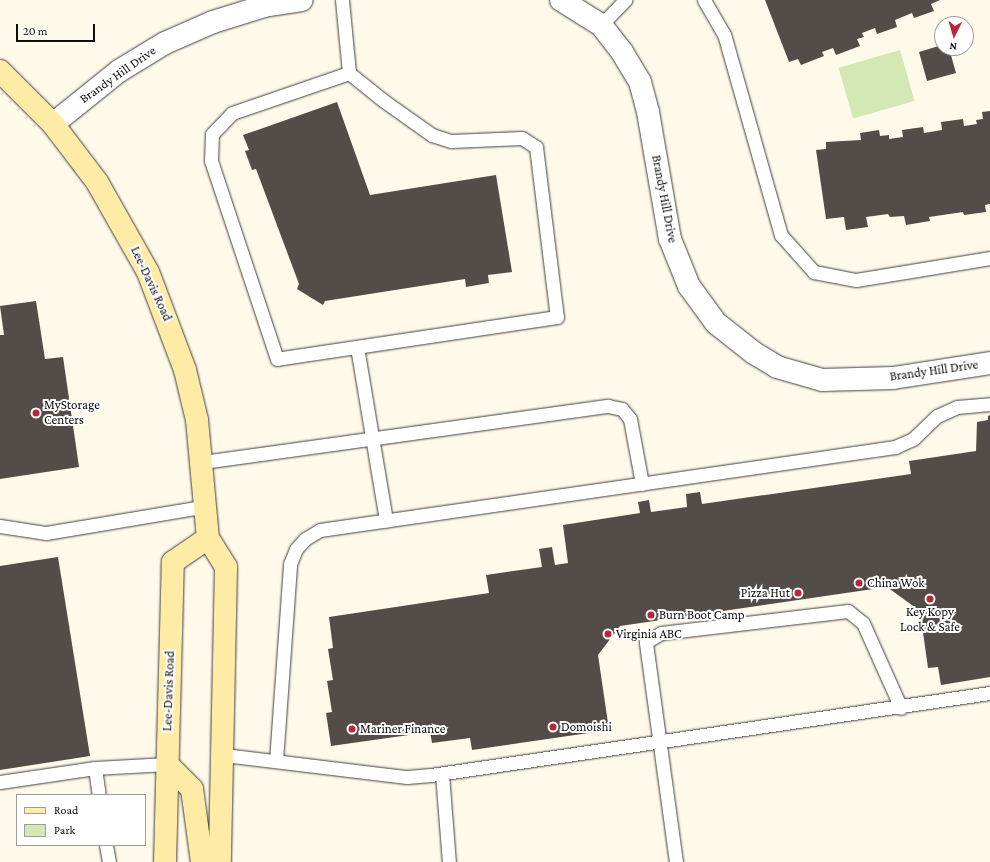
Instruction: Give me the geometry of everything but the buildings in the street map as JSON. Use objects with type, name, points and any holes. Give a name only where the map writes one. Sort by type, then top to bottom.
[{"type":"main road","name":"Lee-Davis Road","points":[[0,71],[53,124],[96,182],[148,272],[185,370],[197,420],[203,462],[208,538],[226,567],[224,755],[220,862]]},
{"type":"main road","name":"Lee-Davis Road","points":[[165,862],[173,562],[208,538]]},
{"type":"main road","points":[[167,764],[192,789],[202,862]]},
{"type":"street","name":"Brandy Hill Drive","points":[[53,124],[119,71],[164,43],[213,22],[264,6],[302,0]]},
{"type":"street","name":"Brandy Hill Drive","points":[[561,0],[601,25],[622,52],[640,82],[648,112],[670,239],[689,286],[716,323],[754,353],[777,367],[822,380],[893,378],[990,363]]},
{"type":"lane","points":[[342,0],[349,73],[432,136],[451,141],[522,138],[536,147],[557,317],[277,359],[211,161],[212,134],[232,113],[349,73]]},
{"type":"lane","points":[[601,25],[625,0]]},
{"type":"lane","points":[[704,0],[724,34],[781,235],[814,272],[856,280],[990,258]]},
{"type":"lane","points":[[358,347],[386,521]]},
{"type":"lane","points":[[276,761],[290,564],[296,549],[305,539],[320,530],[895,447],[913,439],[938,416],[956,407],[990,404]]},
{"type":"lane","points":[[203,462],[608,406],[622,410],[630,419],[642,484]]},
{"type":"lane","points":[[0,526],[46,534],[206,506]]},
{"type":"lane","points":[[676,862],[646,642],[661,633],[848,611],[862,623],[901,708]]},
{"type":"lane","points":[[224,755],[407,777],[442,774],[659,741],[901,708],[990,694]]},
{"type":"lane","points":[[0,782],[95,768],[167,764]]},
{"type":"lane","points":[[95,768],[99,794]]},
{"type":"lane","points":[[442,774],[449,862]]},
{"type":"lane","points":[[106,846],[109,862]]},
{"type":"green space","points":[[900,50],[915,101],[853,119],[838,68]]},
{"type":"place","name":"MyStorage Centers","points":[[36,413]]},
{"type":"place","name":"China Wok","points":[[859,583]]},
{"type":"place","name":"Pizza Hut","points":[[798,593]]},
{"type":"place","name":"Key Kopy Lock & Safe","points":[[930,599]]},
{"type":"place","name":"Burn Boot Camp","points":[[651,615]]},
{"type":"place","name":"Virginia ABC","points":[[608,634]]},
{"type":"place","name":"Domoishi","points":[[553,727]]},
{"type":"place","name":"Mariner Finance","points":[[352,729]]}]
